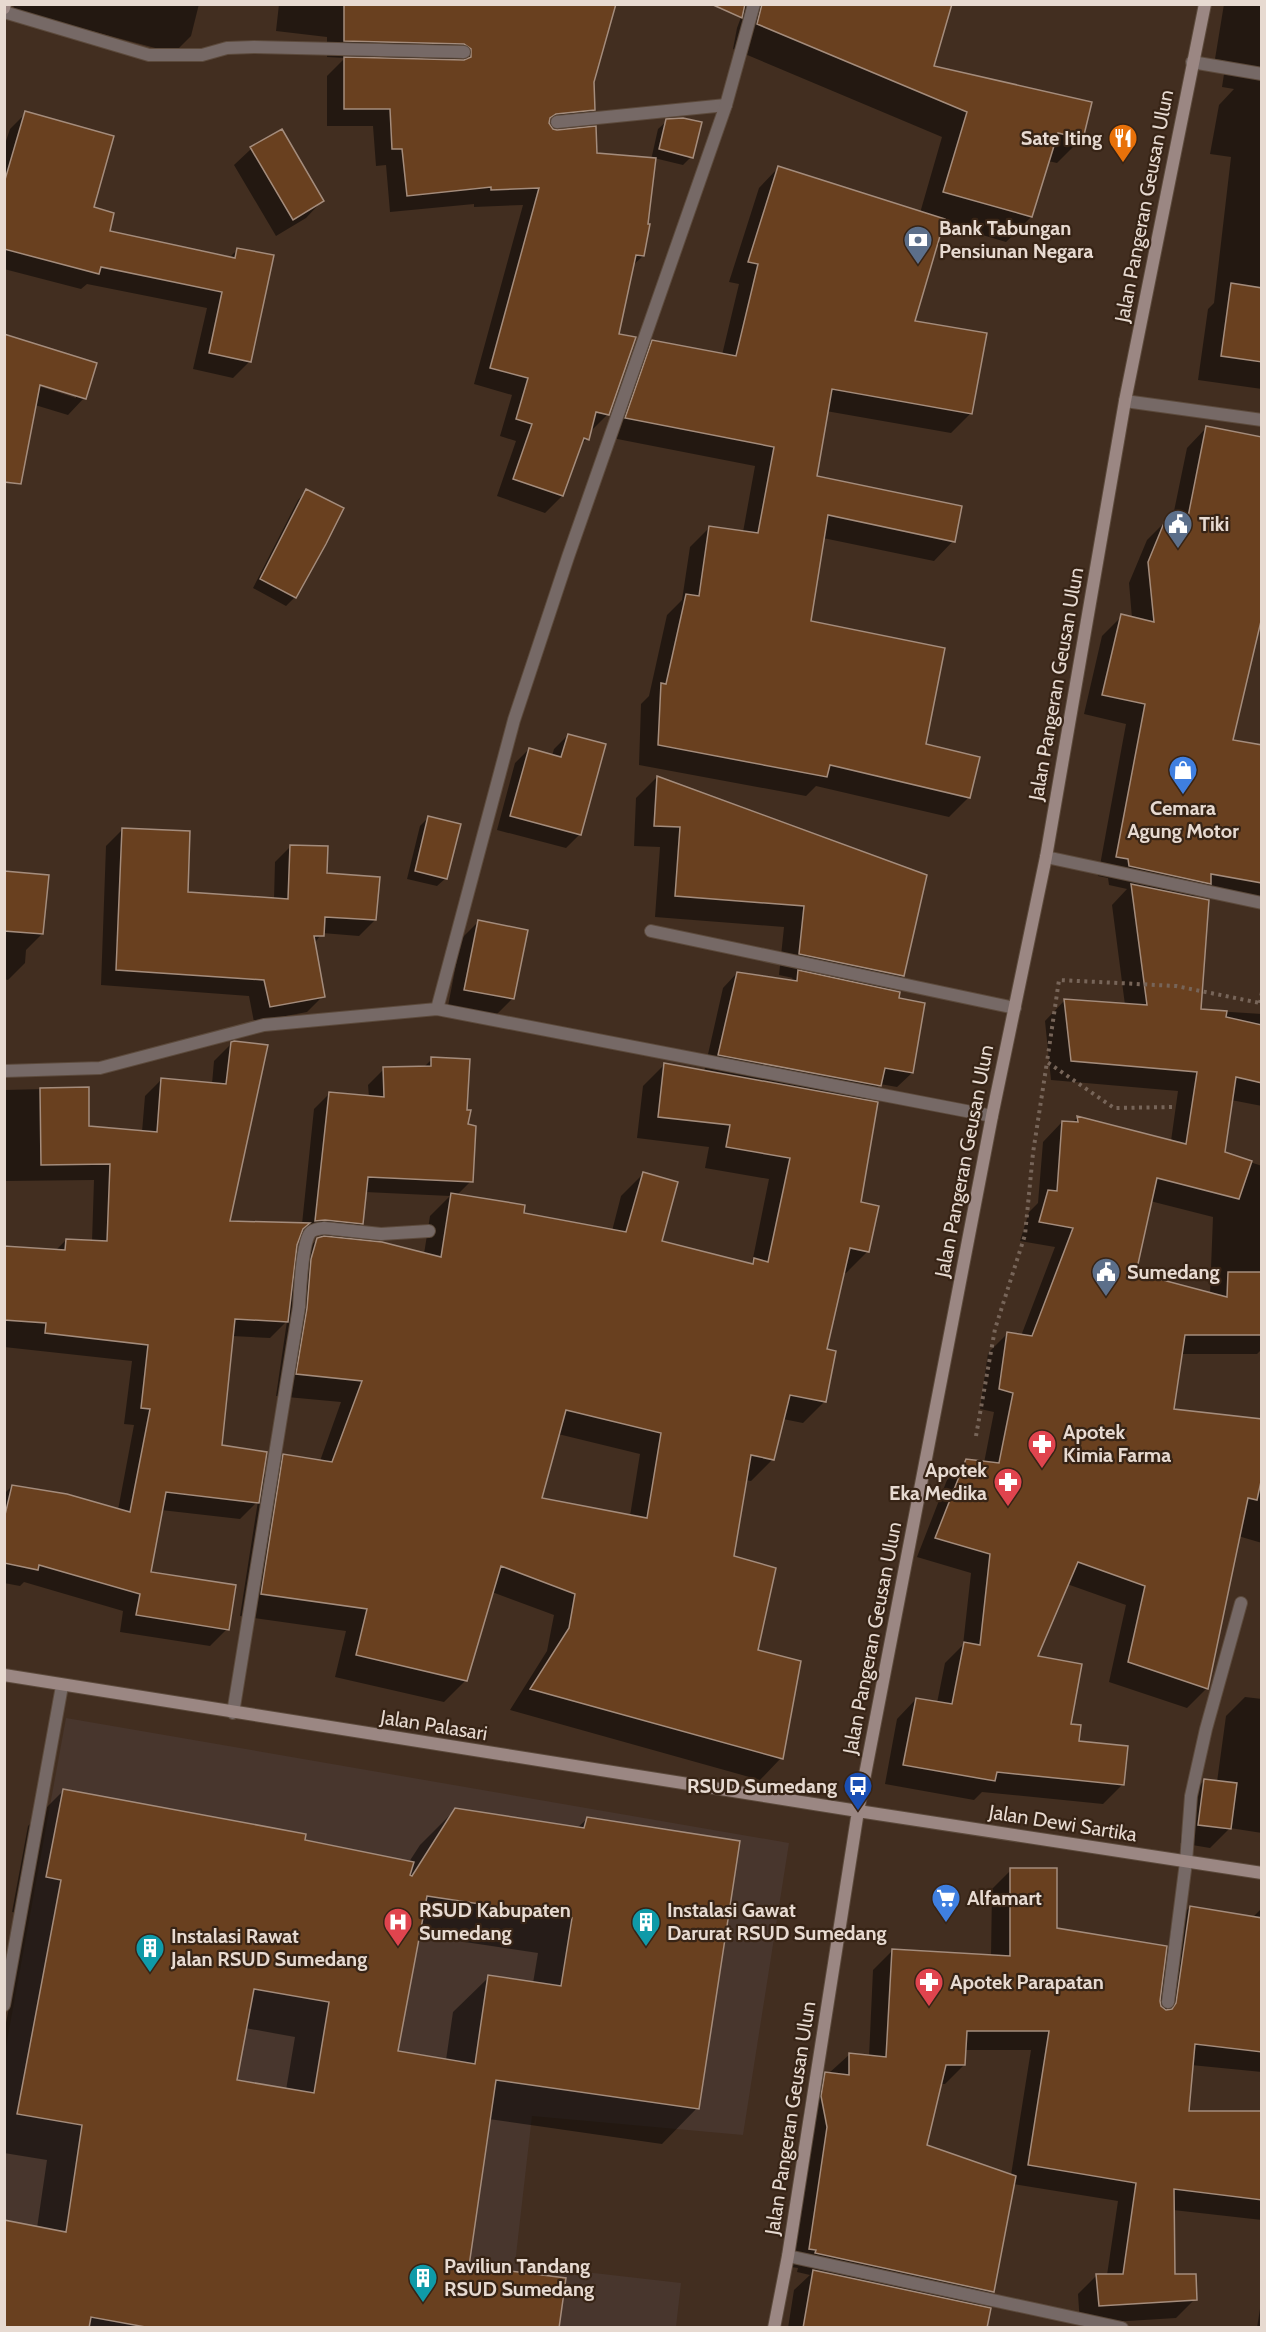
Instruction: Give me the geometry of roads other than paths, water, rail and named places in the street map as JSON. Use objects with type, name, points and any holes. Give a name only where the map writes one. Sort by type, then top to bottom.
[{"type":"main road","name":"Jalan Pangeran Geusan Ulun","points":[[774,2328],[788,2256],[858,1811],[992,1116],[1046,856],[1125,401],[1205,4]]},
{"type":"main road","name":"Jalan Palasari","points":[[4,1675],[858,1811]]},
{"type":"main road","name":"Jalan Dewi Sartika","points":[[858,1811],[1262,1873]]},
{"type":"street","points":[[437,1008],[514,720],[568,557],[726,105],[754,4]]},
{"type":"street","points":[[5,8],[149,55],[202,55],[227,48],[254,47],[464,52]]},
{"type":"street","points":[[1192,62],[1262,74]]},
{"type":"street","points":[[557,122],[726,105]]},
{"type":"street","points":[[1125,401],[1262,420]]},
{"type":"street","points":[[1046,856],[1262,903]]},
{"type":"street","points":[[651,932],[1015,1008]]},
{"type":"street","points":[[4,1071],[100,1068],[264,1025],[437,1008],[992,1116]]},
{"type":"street","points":[[233,1713],[297,1318],[304,1257],[310,1233],[315,1229],[324,1228],[381,1234],[429,1231]]},
{"type":"street","points":[[1168,2001],[1186,1862],[1191,1796],[1240,1603]]},
{"type":"street","points":[[4,2005],[62,1686]]},
{"type":"street","points":[[788,2256],[1122,2328]]},
{"type":"place","name":"Sate Iting","points":[[1123,164]]},
{"type":"place","name":"Bank Tabungan Pensiunan Negara","points":[[918,266]]},
{"type":"place","name":"Tiki","points":[[1178,550]]},
{"type":"place","name":"Cemara Agung Motor","points":[[1183,796]]},
{"type":"place","name":"Sumedang","points":[[1106,1298]]},
{"type":"place","name":"Apotek Kimia Farma","points":[[1042,1470]]},
{"type":"place","name":"Apotek Eka Medika","points":[[1008,1508]]},
{"type":"place","name":"RSUD Sumedang","points":[[858,1812]]},
{"type":"place","name":"Alfamart","points":[[946,1924]]},
{"type":"place","name":"RSUD Kabupaten Sumedang","points":[[398,1948]]},
{"type":"place","name":"Instalasi Gawat Darurat RSUD Sumedang","points":[[646,1948]]},
{"type":"place","name":"Instalasi Rawat Jalan RSUD Sumedang","points":[[150,1974]]},
{"type":"place","name":"Apotek Parapatan","points":[[929,2008]]},
{"type":"place","name":"Paviliun Tandang RSUD Sumedang","points":[[423,2304]]}]
